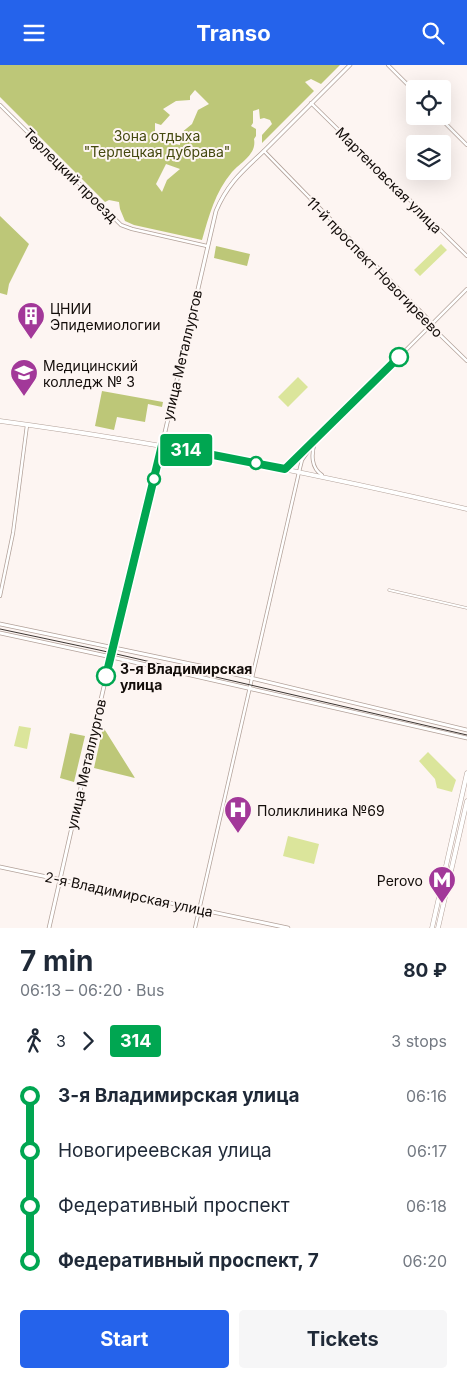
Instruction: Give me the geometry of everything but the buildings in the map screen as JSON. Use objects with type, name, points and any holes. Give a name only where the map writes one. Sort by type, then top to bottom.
[{"type":"main road","points":[[0,421],[162,445],[326,477],[467,509]]},
{"type":"main road","points":[[432,928],[467,773]]},
{"type":"main road","points":[[438,928],[467,801]]},
{"type":"street","name":"улица Металлургов","points":[[49,928],[216,211],[242,170],[264,151],[350,65]]},
{"type":"street","points":[[388,65],[406,83]]},
{"type":"street","name":"Мартеновская улица","points":[[312,103],[467,256]]},
{"type":"street","name":"Терлецкий проезд","points":[[0,105],[122,225],[207,247]]},
{"type":"street","points":[[447,125],[467,145]]},
{"type":"street","name":"11-й проспект Новогиреево","points":[[264,151],[427,317],[435,330],[467,361]]},
{"type":"street","points":[[285,469],[467,289]]},
{"type":"street","points":[[0,596],[13,533],[28,425]]},
{"type":"street","points":[[195,928],[299,472],[302,460],[315,441]]},
{"type":"street","points":[[315,441],[313,448],[316,471],[326,477]]},
{"type":"street","points":[[389,590],[467,608]]},
{"type":"street","points":[[0,624],[252,678],[467,730]]},
{"type":"street","points":[[0,633],[467,738]]},
{"type":"street","name":"2-я Владимирская улица","points":[[0,867],[288,928]]},
{"type":"green space","name":"Зона отдыха \"Терлецкая дубрава\"","points":[[0,65],[340,65],[321,84],[311,79],[305,82],[314,91],[262,143],[262,135],[272,124],[270,120],[260,119],[259,109],[253,111],[253,123],[251,126],[256,129],[256,136],[253,149],[248,157],[232,172],[221,188],[213,205],[202,240],[134,225],[125,221],[119,202],[109,200],[105,202],[0,97]],"holes":[[[195,90],[209,104],[198,110],[192,124],[181,133],[180,145],[156,140],[149,144],[155,131],[155,123],[161,125],[170,115],[163,109],[176,101],[190,100],[190,96]],[[166,164],[180,169],[167,180],[162,192],[156,184]]]},
{"type":"green space","points":[[0,216],[29,244],[9,284],[7,295],[0,293]]},
{"type":"green space","points":[[441,244],[447,250],[420,276],[414,270]]},
{"type":"green space","points":[[216,246],[250,254],[247,266],[214,258]]},
{"type":"green space","points":[[298,377],[308,387],[288,407],[278,397]]},
{"type":"green space","points":[[102,391],[163,402],[162,407],[148,404],[145,422],[117,417],[114,430],[95,426]]},
{"type":"green space","points":[[19,726],[31,728],[27,749],[14,746]]},
{"type":"green space","points":[[103,727],[135,778],[94,768]]},
{"type":"green space","points":[[70,733],[85,736],[74,782],[60,778]]},
{"type":"green space","points":[[428,752],[456,780],[452,792],[437,788],[435,779],[419,761]]},
{"type":"green space","points":[[288,836],[319,844],[314,864],[283,856]]},
{"type":"tram line","points":[[0,629],[467,735]]},
{"type":"bus line","name":"314","points":[[106,676],[162,445],[285,469],[399,357]]},
{"type":"place","name":"ЦНИИ Эпидемиологии","points":[[31,340]]},
{"type":"place","name":"Медицинский колледж № 3","points":[[24,397]]},
{"type":"place","name":"3-я Владимирская улица","points":[[106,676]]},
{"type":"place","name":"Поликлиника №69","points":[[238,834]]},
{"type":"place","name":"Perovo","points":[[442,904]]}]
